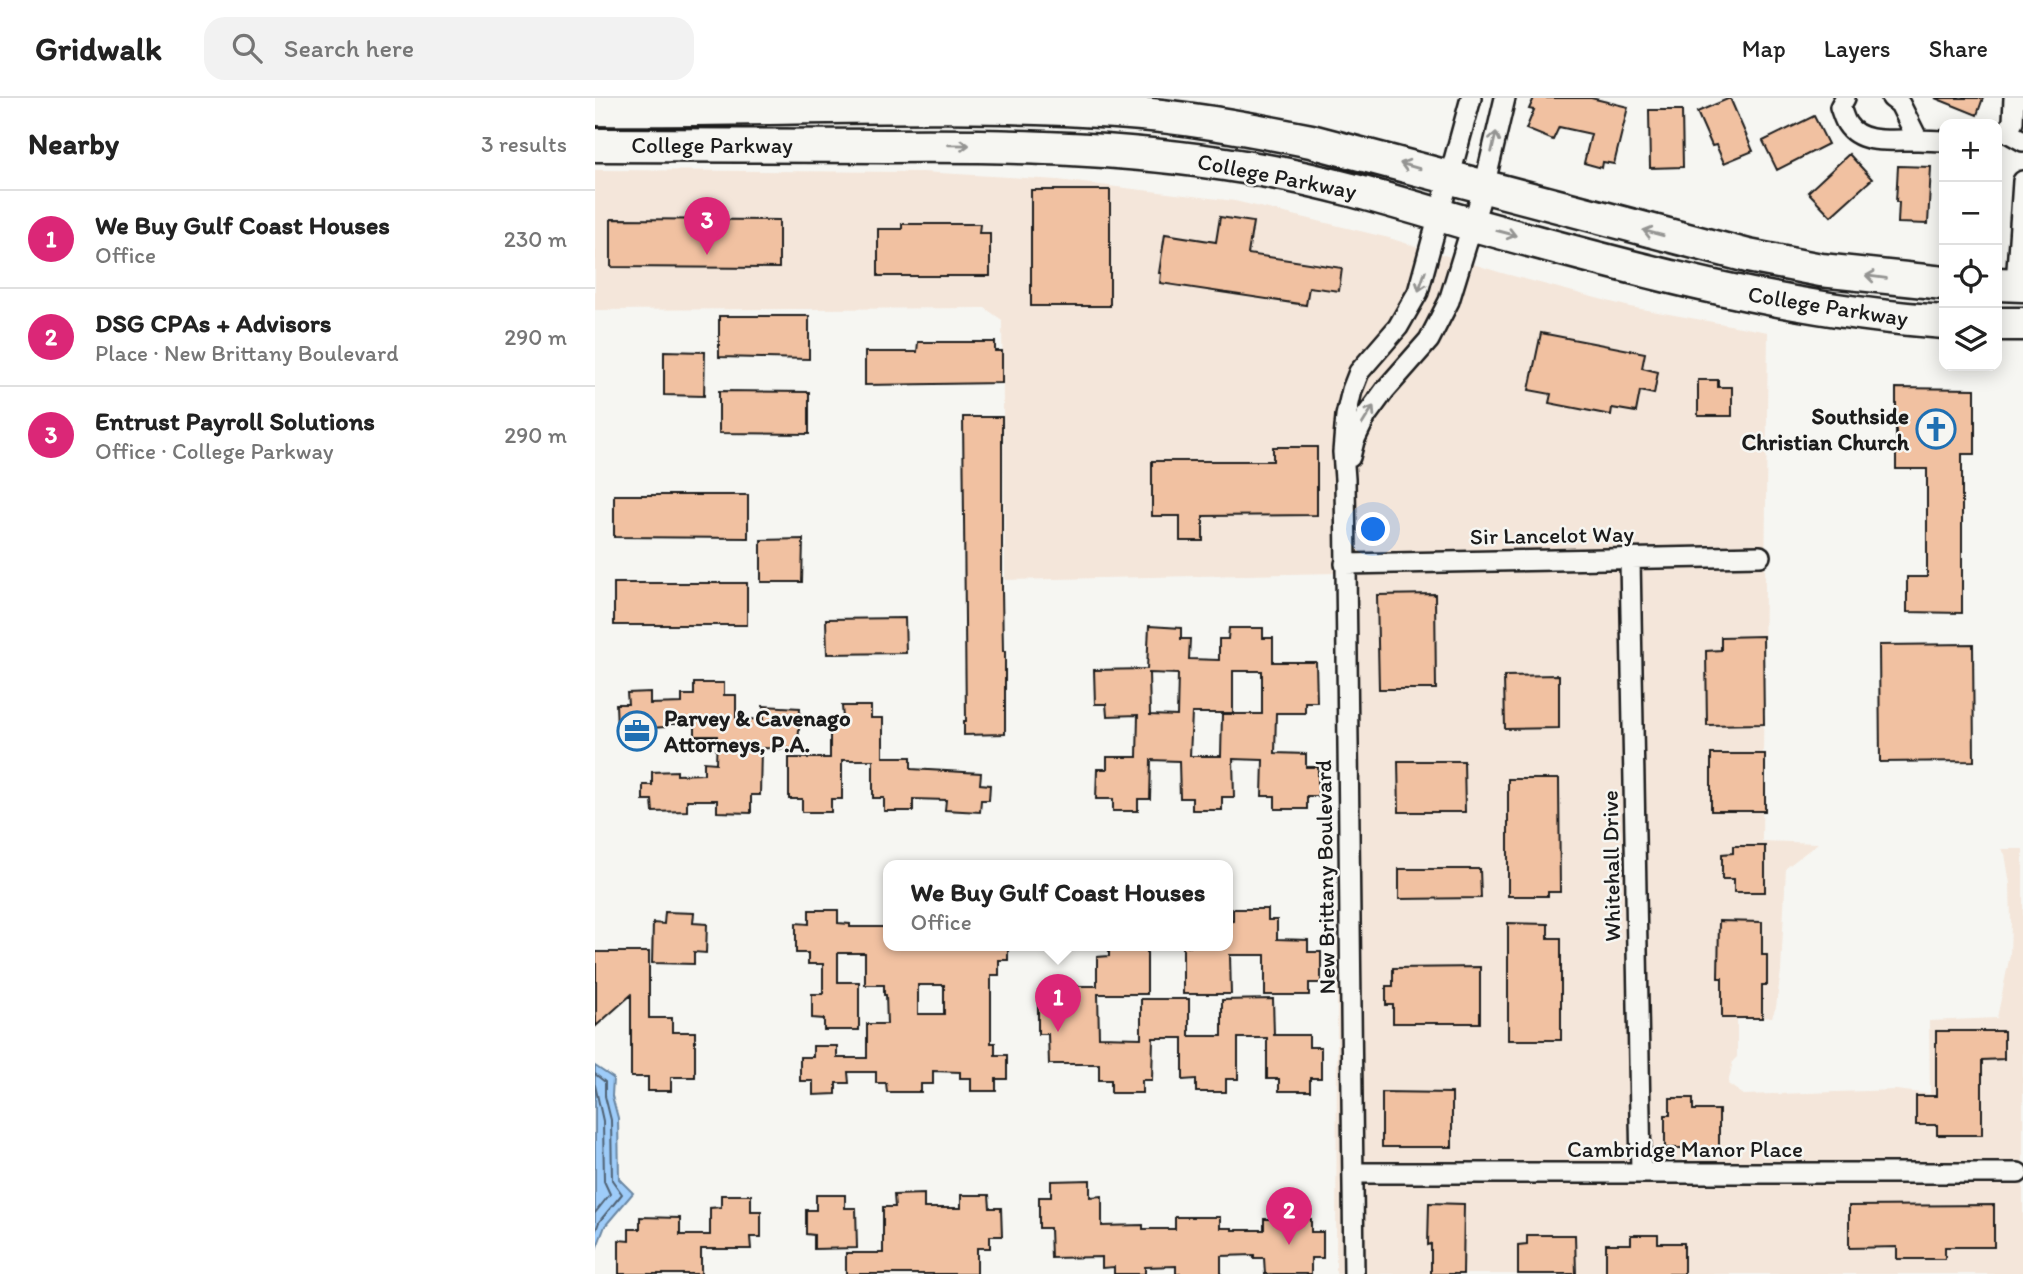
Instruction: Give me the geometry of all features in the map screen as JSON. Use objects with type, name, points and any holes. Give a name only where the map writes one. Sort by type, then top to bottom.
[{"type":"main road","name":"College Parkway","points":[[595,110],[1021,103],[1248,128],[1311,141],[1748,256],[1833,271],[1939,282]]},
{"type":"main road","points":[[891,107],[891,146]]},
{"type":"main road","points":[[829,108],[830,145]]},
{"type":"main road","name":"College Parkway","points":[[595,145],[1080,148],[1187,158],[1311,181],[1725,290],[1828,309],[1939,321]]},
{"type":"main road","points":[[2002,324],[2023,324]]},
{"type":"street","name":"New Brittany Boulevard","points":[[1354,1274],[1344,431],[1352,390],[1359,372],[1410,309],[1425,271],[1471,98]]},
{"type":"street","name":"New Brittany Boulevard","points":[[1345,479],[1355,441],[1366,416],[1429,340],[1440,322],[1455,283],[1484,187],[1505,98]]},
{"type":"street","points":[[1845,98],[1840,107],[1847,125],[1861,136],[1880,141],[1939,141]]},
{"type":"street","points":[[1892,98],[1900,104],[1918,140]]},
{"type":"street","points":[[2009,136],[2013,122],[2014,98]]},
{"type":"street","points":[[2012,284],[2023,181]]},
{"type":"street","name":"Sir Lancelot Way","points":[[1345,564],[1760,556]]},
{"type":"street","name":"Whitehall Drive","points":[[1630,559],[1641,1172]]},
{"type":"street","name":"Cambridge Manor Place","points":[[1353,1173],[2018,1173]]},
{"type":"shaded area","points":[[595,170],[922,172],[1058,180],[1235,201],[1389,238],[1502,273],[1630,307],[1768,332],[1762,841],[1818,843],[1786,868],[1781,971],[1776,1007],[1772,1017],[1737,1019],[1737,1057],[1733,1061],[1728,1084],[1744,1095],[1896,1090],[1930,1094],[1929,1021],[1997,1018],[2010,955],[2011,922],[2010,884],[2005,854],[2001,849],[2023,849],[2023,1274],[1336,1274],[1339,573],[1005,580],[1002,320],[985,308],[595,310]]},
{"type":"water","points":[[595,1066],[613,1078],[612,1096],[618,1118],[619,1179],[633,1193],[605,1226],[595,1252]]},
{"type":"building","points":[[1534,98],[1591,98],[1628,107],[1614,164],[1603,162],[1602,168],[1584,163],[1591,134],[1559,127],[1553,140],[1526,129],[1534,110],[1529,109]]},
{"type":"building","points":[[1730,98],[1753,151],[1724,163],[1716,145],[1712,146],[1697,112]]},
{"type":"building","points":[[1935,98],[1983,98],[1977,115]]},
{"type":"building","points":[[1649,110],[1682,110],[1683,167],[1650,168]]},
{"type":"building","points":[[1814,116],[1828,144],[1777,170],[1763,141]]},
{"type":"building","points":[[1849,154],[1872,179],[1831,216],[1808,192]]},
{"type":"building","points":[[1898,166],[1931,167],[1928,224],[1898,223]]},
{"type":"building","points":[[1031,190],[1110,190],[1110,306],[1031,306]]},
{"type":"building","points":[[1220,217],[1253,222],[1248,254],[1342,268],[1339,291],[1309,287],[1306,305],[1160,283],[1165,234],[1216,242]]},
{"type":"building","points":[[611,219],[779,220],[779,268],[611,267]]},
{"type":"building","points":[[902,224],[980,224],[979,233],[990,233],[990,276],[878,276],[878,229],[902,229]]},
{"type":"building","points":[[719,316],[809,316],[809,359],[719,357]]},
{"type":"building","points":[[1541,333],[1645,353],[1642,368],[1658,372],[1654,394],[1640,391],[1636,412],[1612,408],[1611,415],[1549,403],[1551,394],[1529,390]]},
{"type":"building","points":[[918,342],[995,342],[995,351],[1002,351],[1002,383],[865,385],[865,352],[917,352]]},
{"type":"building","points":[[664,351],[705,352],[704,396],[664,395]]},
{"type":"building","points":[[1698,380],[1718,380],[1718,387],[1732,387],[1732,416],[1698,416]]},
{"type":"building","points":[[1896,388],[1975,389],[1975,454],[1962,454],[1962,613],[1907,612],[1907,577],[1927,577],[1927,469],[1896,469]]},
{"type":"building","points":[[719,391],[809,392],[809,434],[719,433]]},
{"type":"building","points":[[963,417],[1002,417],[1005,734],[964,735]]},
{"type":"building","points":[[1273,447],[1317,447],[1317,515],[1203,516],[1203,541],[1180,541],[1180,516],[1152,516],[1152,461],[1273,461]]},
{"type":"building","points":[[614,495],[748,495],[748,538],[614,537]]},
{"type":"building","points":[[803,539],[802,582],[761,582],[761,540]]},
{"type":"building","points":[[614,583],[747,583],[747,625],[614,625]]},
{"type":"building","points":[[1435,594],[1436,689],[1379,689],[1377,595]]},
{"type":"building","points":[[905,618],[906,653],[827,654],[826,619]]},
{"type":"building","points":[[1149,626],[1181,628],[1181,639],[1190,639],[1189,659],[1219,660],[1219,639],[1228,639],[1229,628],[1263,628],[1263,638],[1273,638],[1273,662],[1316,662],[1317,702],[1305,702],[1305,713],[1276,713],[1275,753],[1306,754],[1306,767],[1318,767],[1318,796],[1307,796],[1307,809],[1275,809],[1275,796],[1262,796],[1263,760],[1233,759],[1234,797],[1222,797],[1222,810],[1192,810],[1192,798],[1180,798],[1179,761],[1151,760],[1150,799],[1138,799],[1138,811],[1113,811],[1113,799],[1096,799],[1097,769],[1107,769],[1107,757],[1137,757],[1138,715],[1107,716],[1106,704],[1095,704],[1094,670],[1147,669]],"holes":[[[1233,671],[1262,671],[1262,714],[1222,714],[1221,756],[1190,756],[1192,713],[1233,713]],[[1149,673],[1178,674],[1177,716],[1150,715]]]},
{"type":"building","points":[[1763,636],[1764,724],[1707,725],[1706,651],[1721,650],[1721,637]]},
{"type":"building","points":[[1973,644],[1974,761],[1880,762],[1879,645]]},
{"type":"building","points":[[1559,675],[1559,728],[1505,729],[1504,676]]},
{"type":"building","points":[[694,683],[724,683],[724,695],[736,695],[736,718],[763,720],[763,706],[800,708],[798,749],[761,748],[760,795],[751,795],[751,813],[717,812],[717,800],[687,800],[687,811],[653,812],[652,800],[643,800],[643,785],[652,785],[652,772],[704,774],[704,762],[716,763],[717,736],[695,736],[695,724],[665,724],[665,727],[651,728],[651,739],[627,740],[627,727],[617,728],[616,704],[628,704],[627,693],[650,692],[650,704],[682,703],[682,695],[694,695]]},
{"type":"building","points":[[842,706],[871,706],[871,718],[883,718],[883,757],[911,757],[911,769],[981,773],[980,784],[990,785],[989,800],[981,800],[980,812],[945,810],[946,800],[913,799],[913,811],[884,811],[884,798],[873,798],[873,760],[842,760],[842,799],[831,799],[831,812],[802,812],[802,799],[789,799],[789,758],[830,758],[830,718],[843,718]]},
{"type":"building","points":[[1711,754],[1765,754],[1765,811],[1711,811]]},
{"type":"building","points":[[1398,761],[1464,761],[1465,812],[1399,812]]},
{"type":"building","points":[[1508,779],[1559,779],[1560,892],[1548,892],[1548,896],[1508,896]]},
{"type":"building","points":[[1733,846],[1765,846],[1765,892],[1734,892],[1734,879],[1722,879],[1722,854],[1733,853]]},
{"type":"building","points":[[1399,869],[1480,869],[1481,898],[1399,899]]},
{"type":"building","points":[[1233,909],[1268,909],[1268,920],[1277,920],[1277,939],[1308,940],[1308,952],[1321,952],[1321,983],[1309,983],[1309,995],[1265,995],[1265,955],[1230,955],[1231,994],[1183,994],[1183,951],[1233,951]]},
{"type":"building","points":[[809,910],[838,910],[838,923],[850,924],[850,927],[883,927],[883,951],[1008,951],[1008,960],[999,960],[999,975],[991,975],[991,1043],[995,1043],[995,1055],[1007,1055],[1007,1079],[996,1079],[996,1091],[971,1091],[971,1078],[960,1078],[960,1072],[933,1071],[933,1084],[921,1084],[921,1092],[887,1092],[886,1083],[876,1083],[876,1072],[848,1072],[849,1083],[836,1083],[836,1094],[813,1095],[813,1081],[800,1081],[800,1057],[813,1057],[813,1046],[837,1046],[837,1058],[867,1058],[867,1024],[887,1024],[886,995],[884,985],[865,985],[865,953],[838,953],[838,982],[859,982],[859,1030],[824,1030],[824,1019],[812,1018],[812,994],[823,994],[823,964],[808,964],[808,953],[796,953],[796,923],[809,924]],"holes":[[[918,985],[944,985],[944,1014],[918,1014]]]},
{"type":"building","points":[[665,912],[694,913],[693,923],[707,924],[706,953],[694,952],[694,964],[652,963],[653,923],[664,924]]},
{"type":"building","points":[[1719,921],[1762,922],[1762,955],[1767,955],[1767,985],[1762,985],[1762,1018],[1722,1018],[1722,978],[1718,978]]},
{"type":"building","points":[[1508,923],[1548,924],[1548,938],[1561,938],[1561,1040],[1508,1040]]},
{"type":"building","points":[[1109,951],[1147,951],[1147,994],[1098,994],[1099,1037],[1141,1038],[1141,999],[1189,999],[1189,1036],[1222,1036],[1222,1000],[1273,999],[1274,1035],[1309,1035],[1309,1047],[1321,1047],[1321,1078],[1310,1078],[1310,1091],[1279,1091],[1279,1079],[1267,1079],[1267,1038],[1238,1038],[1238,1079],[1226,1079],[1226,1092],[1196,1092],[1196,1079],[1183,1080],[1183,1038],[1153,1038],[1152,1080],[1142,1080],[1142,1093],[1111,1093],[1111,1080],[1099,1080],[1099,1064],[1049,1064],[1048,1034],[1038,1034],[1038,999],[1049,999],[1048,986],[1097,986],[1097,957],[1109,956]]},
{"type":"building","points":[[596,952],[649,952],[649,1018],[672,1018],[672,1032],[695,1032],[695,1077],[671,1077],[671,1091],[648,1091],[648,1077],[631,1077],[631,995],[596,1026]]},
{"type":"building","points":[[1480,967],[1480,1023],[1393,1023],[1393,1005],[1386,1005],[1386,986],[1393,986],[1393,968]]},
{"type":"building","points":[[1936,1031],[2004,1031],[2004,1059],[1982,1060],[1982,1135],[1937,1135],[1937,1125],[1916,1125],[1916,1096],[1936,1096]]},
{"type":"building","points":[[1382,1092],[1452,1093],[1452,1147],[1382,1147]]},
{"type":"building","points":[[1670,1098],[1693,1098],[1693,1110],[1719,1110],[1719,1148],[1665,1148],[1665,1115],[1670,1115]]},
{"type":"building","points":[[1090,1180],[1090,1197],[1102,1196],[1102,1226],[1143,1225],[1143,1229],[1175,1229],[1175,1217],[1220,1217],[1220,1228],[1264,1230],[1264,1219],[1311,1219],[1311,1232],[1323,1232],[1323,1258],[1311,1258],[1311,1274],[1265,1274],[1264,1258],[1254,1258],[1254,1255],[1221,1256],[1221,1274],[1176,1274],[1176,1266],[1145,1267],[1145,1274],[1114,1274],[1114,1267],[1102,1268],[1102,1257],[1051,1258],[1050,1228],[1039,1228],[1039,1197],[1051,1197],[1051,1181]]},
{"type":"building","points":[[924,1194],[924,1208],[961,1208],[961,1195],[989,1195],[990,1208],[1001,1208],[1002,1236],[990,1236],[990,1248],[977,1248],[977,1274],[846,1274],[846,1253],[883,1253],[883,1207],[895,1207],[894,1195]]},
{"type":"building","points":[[721,1195],[751,1195],[751,1211],[761,1211],[761,1237],[750,1237],[751,1249],[701,1249],[701,1274],[619,1274],[619,1240],[629,1241],[629,1229],[640,1229],[640,1217],[680,1218],[680,1235],[710,1235],[710,1208],[721,1207]]},
{"type":"building","points":[[816,1195],[845,1195],[845,1208],[856,1208],[857,1248],[814,1249],[814,1235],[806,1234],[806,1210],[816,1210]]},
{"type":"building","points":[[1429,1203],[1464,1204],[1463,1274],[1431,1274],[1431,1244],[1428,1245]]},
{"type":"building","points":[[1994,1205],[1994,1247],[1945,1247],[1945,1259],[1897,1259],[1897,1247],[1849,1248],[1849,1206]]},
{"type":"building","points":[[1527,1235],[1575,1235],[1576,1274],[1518,1274],[1518,1245],[1527,1244]]},
{"type":"building","points":[[1631,1235],[1658,1235],[1658,1243],[1684,1243],[1684,1274],[1606,1274],[1606,1244],[1631,1244]]},
{"type":"place","name":"Entrust Payroll Solutions","points":[[707,255]]},
{"type":"place","name":"Southside Christian Church","points":[[1936,429]]},
{"type":"place","name":"Parvey & Cavenago Attorneys, P.A.","points":[[637,731]]},
{"type":"place","name":"We Buy Gulf Coast Houses","points":[[1058,1032]]},
{"type":"place","name":"DSG CPAs + Advisors","points":[[1289,1245]]}]
